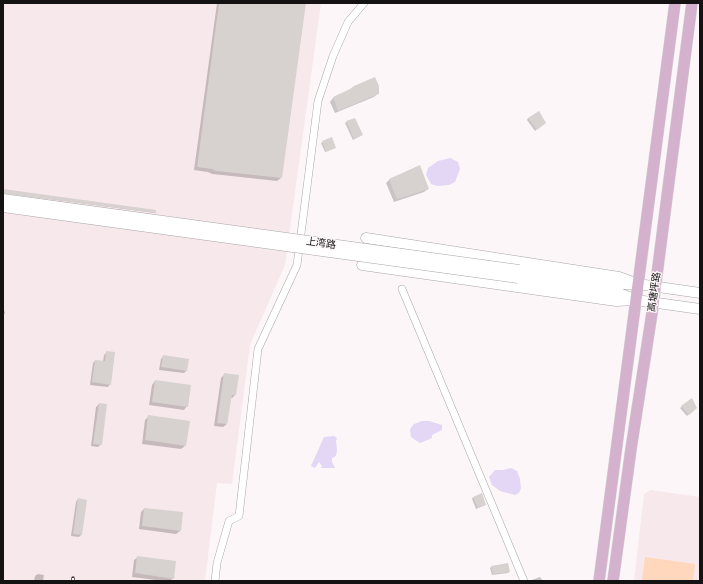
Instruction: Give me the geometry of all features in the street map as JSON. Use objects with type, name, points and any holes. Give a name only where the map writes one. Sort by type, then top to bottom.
[{"type":"main road","name":"高塘坪路","points":[[599,581],[675,3]]},
{"type":"main road","name":"高塘坪路","points":[[613,581],[653,302],[692,3]]},
{"type":"main road","name":"上湾路","points":[[3,200],[518,274],[618,292],[636,300]]},
{"type":"main road","name":"上湾路","points":[[3,207],[518,274],[618,284],[638,284],[700,293]]},
{"type":"main road","name":"上湾路","points":[[366,238],[619,277],[638,284]]},
{"type":"main road","name":"上湾路","points":[[362,265],[616,302],[636,300],[700,309]]},
{"type":"street","points":[[215,581],[217,563],[229,521],[239,516],[258,349],[297,266],[318,100],[333,56],[348,22],[364,3]]},
{"type":"street","points":[[402,289],[524,581]]},
{"type":"shaded area","points":[[3,3],[321,3],[285,265],[250,345],[232,484],[217,483],[205,581],[3,581]]},
{"type":"shaded area","points":[[450,158],[458,162],[460,169],[455,182],[449,185],[438,186],[431,184],[426,175],[428,168],[438,161]]},
{"type":"shaded area","points":[[422,421],[429,421],[442,425],[442,430],[432,435],[432,438],[420,443],[411,437],[410,429],[414,424]]},
{"type":"shaded area","points":[[334,436],[337,438],[336,456],[332,458],[335,468],[321,468],[322,466],[319,462],[315,468],[311,466],[324,437]]},
{"type":"shaded area","points":[[511,468],[517,471],[520,479],[521,488],[519,493],[515,495],[500,491],[492,485],[489,477],[495,470]]},
{"type":"shaded area","points":[[651,490],[700,497],[700,581],[634,581],[644,494]]},
{"type":"shaded area","points":[[645,557],[695,564],[693,581],[642,581]]},
{"type":"building","points":[[219,3],[306,3],[282,178],[216,171],[197,167]]},
{"type":"building","points":[[375,77],[379,86],[379,94],[338,111],[333,97]]},
{"type":"building","points":[[539,111],[546,123],[537,130],[528,118]]},
{"type":"building","points":[[355,118],[363,135],[354,139],[346,121]]},
{"type":"building","points":[[332,137],[336,148],[326,152],[322,141]]},
{"type":"building","points":[[420,165],[429,189],[397,199],[389,179]]},
{"type":"building","points":[[3,189],[156,210],[156,213],[3,193]]},
{"type":"building","points":[[106,351],[115,352],[111,385],[92,382],[95,360],[105,361]]},
{"type":"building","points":[[163,355],[189,359],[187,371],[161,367]]},
{"type":"building","points":[[224,373],[239,375],[236,395],[232,395],[227,424],[217,423]]},
{"type":"building","points":[[155,380],[191,385],[188,407],[152,402]]},
{"type":"building","points":[[692,398],[697,408],[689,415],[681,406]]},
{"type":"building","points":[[99,403],[107,404],[102,445],[93,444]]},
{"type":"building","points":[[148,415],[190,421],[186,446],[145,440]]},
{"type":"building","points":[[482,493],[486,505],[478,508],[473,497]]},
{"type":"building","points":[[78,498],[87,500],[82,535],[73,534]]},
{"type":"building","points":[[144,508],[183,512],[181,531],[142,526]]},
{"type":"building","points":[[137,556],[176,561],[174,579],[135,573]]},
{"type":"building","points":[[508,563],[510,572],[493,574],[491,566]]}]
